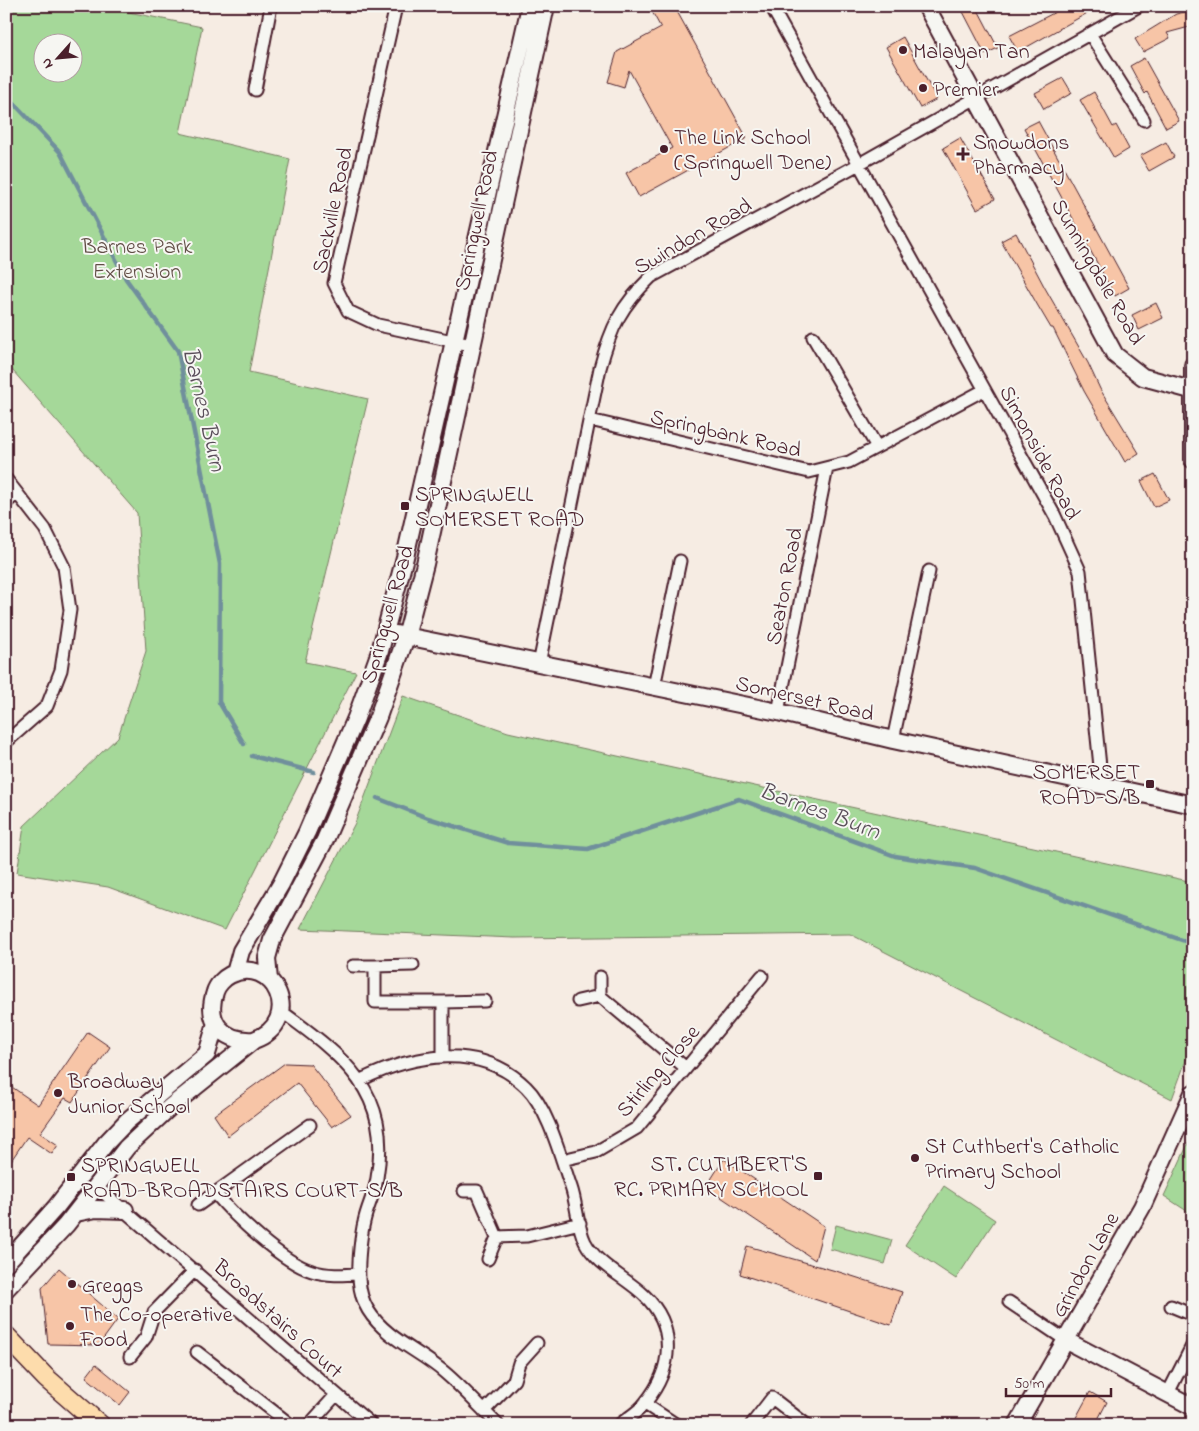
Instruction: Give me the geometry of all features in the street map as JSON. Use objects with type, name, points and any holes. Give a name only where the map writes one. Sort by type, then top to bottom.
[{"type":"main road","name":"Springwell Road","points":[[235,973],[242,951],[281,884],[318,807],[356,718],[385,631],[405,557],[530,6]]},
{"type":"main road","name":"Springwell Road","points":[[281,1011],[280,995],[269,980],[267,958],[272,940],[325,840],[354,777],[406,638],[427,554],[546,6]]},
{"type":"main road","name":"Sunningdale Road","points":[[926,6],[978,98],[1116,355],[1143,377],[1191,390]]},
{"type":"main road","points":[[1193,365],[1191,390],[1193,460]]},
{"type":"main road","name":"Somerset Road","points":[[385,631],[406,638],[778,712],[893,740],[1193,805]]},
{"type":"main road","points":[[254,1040],[233,1039],[221,1031],[216,1024],[211,1004],[216,989],[226,977],[235,973],[256,972],[269,980]]},
{"type":"main road","points":[[6,1289],[38,1257],[76,1213],[127,1147],[169,1108],[254,1040],[264,1036],[273,1029],[281,1011]]},
{"type":"main road","points":[[6,1262],[50,1214],[106,1143],[127,1121],[207,1054],[216,1024]]},
{"type":"main road","name":"Grindon Lane","points":[[1017,1425],[1067,1341],[1142,1207],[1193,1093]]},
{"type":"main road","points":[[76,1213],[96,1209],[125,1210]]},
{"type":"main road","points":[[6,1336],[46,1378],[100,1425]]},
{"type":"main road","points":[[1067,1341],[1193,1407]]},
{"type":"main road","points":[[6,1357],[46,1378]]},
{"type":"street","points":[[255,90],[271,6]]},
{"type":"street","name":"Sackville Road","points":[[396,6],[334,283],[348,311],[378,325],[471,345]]},
{"type":"street","name":"Simonside Road","points":[[771,6],[1055,516],[1080,571],[1102,786]]},
{"type":"street","name":"Swindon Road","points":[[539,664],[609,334],[630,298],[651,277],[978,98],[1139,6]]},
{"type":"street","points":[[1090,34],[1144,120]]},
{"type":"street","points":[[813,337],[877,447]]},
{"type":"street","name":"Springbank Road","points":[[590,420],[809,472],[849,462],[984,390]]},
{"type":"street","name":"Seaton Road","points":[[778,712],[828,468]]},
{"type":"street","points":[[6,479],[45,529],[64,567],[70,610],[61,670],[47,706],[6,742]]},
{"type":"street","points":[[6,503],[17,493]]},
{"type":"street","points":[[654,687],[680,561]]},
{"type":"street","points":[[893,740],[929,571]]},
{"type":"street","points":[[353,966],[413,965]]},
{"type":"street","points":[[375,966],[375,1002],[485,1001]]},
{"type":"street","name":"Stirling Close","points":[[562,1160],[596,1152],[637,1128],[762,976]]},
{"type":"street","points":[[600,977],[600,996]]},
{"type":"street","points":[[600,996],[686,1068]]},
{"type":"street","points":[[578,1001],[600,996]]},
{"type":"street","points":[[443,1002],[443,1057]]},
{"type":"street","points":[[281,1011],[324,1042],[361,1080],[375,1110],[381,1154],[377,1180],[364,1221],[358,1274],[360,1291],[368,1311],[388,1332],[443,1371],[498,1425]]},
{"type":"street","points":[[361,1080],[388,1066],[443,1057],[475,1058],[500,1067],[527,1088],[545,1116],[562,1160],[585,1242],[602,1262],[644,1296],[663,1319],[669,1346],[663,1370],[645,1404],[619,1425]]},
{"type":"street","points":[[198,1205],[310,1125]]},
{"type":"street","name":"Broadstairs Court","points":[[97,1187],[372,1425]]},
{"type":"street","points":[[464,1191],[477,1191],[497,1237],[488,1259]]},
{"type":"street","points":[[215,1193],[229,1209],[293,1263],[312,1271],[331,1275],[358,1274]]},
{"type":"street","points":[[497,1237],[527,1236],[580,1223]]},
{"type":"street","name":"Broadstairs Court","points":[[130,1357],[146,1337],[154,1312],[195,1270]]},
{"type":"street","points":[[1009,1302],[1067,1341]]},
{"type":"street","points":[[1170,1306],[1193,1315]]},
{"type":"street","points":[[484,1410],[514,1380],[519,1363],[538,1343]]},
{"type":"street","points":[[1168,1394],[1193,1344]]},
{"type":"street","points":[[197,1352],[291,1425]]},
{"type":"street","name":"Broadstairs Court","points":[[309,1425],[336,1395]]},
{"type":"street","points":[[751,1425],[772,1398],[807,1425]]},
{"type":"street","points":[[645,1404],[677,1425]]},
{"type":"green space","name":"Barnes Park Extension","points":[[6,6],[99,6],[202,27],[180,133],[290,159],[249,372],[368,399],[305,662],[356,672],[225,930],[108,887],[17,873],[24,826],[118,737],[146,651],[137,513],[6,363]]},
{"type":"green space","points":[[403,696],[508,732],[1193,882],[1193,1041],[1172,1099],[850,934],[514,938],[300,929],[355,823]]},
{"type":"green space","points":[[1193,1133],[1193,1215],[1164,1196]]},
{"type":"green space","points":[[944,1186],[995,1220],[956,1279],[905,1245]]},
{"type":"green space","points":[[836,1225],[892,1240],[885,1264],[830,1249]]},
{"type":"building","points":[[649,6],[674,6],[747,138],[639,197],[626,173],[672,148],[629,70],[624,87],[608,82],[617,52],[661,28]]},
{"type":"building","points":[[960,6],[976,6],[998,48],[985,54]]},
{"type":"building","points":[[1067,6],[1100,6],[1018,52],[1009,36]]},
{"type":"building","points":[[1193,10],[1193,26],[1167,33],[1170,38],[1143,52],[1135,39],[1176,14]]},
{"type":"building","points":[[903,37],[937,99],[920,108],[886,47]]},
{"type":"building","points":[[1144,58],[1179,121],[1166,128],[1147,92],[1145,94],[1130,66]]},
{"type":"building","points":[[1063,78],[1072,93],[1044,109],[1035,93]]},
{"type":"building","points":[[1094,92],[1113,127],[1116,125],[1129,149],[1114,158],[1080,100]]},
{"type":"building","points":[[1038,121],[1129,288],[1115,296],[1024,128]]},
{"type":"building","points":[[960,138],[995,199],[977,209],[943,148]]},
{"type":"building","points":[[1166,142],[1174,157],[1149,171],[1140,156]]},
{"type":"building","points":[[1016,233],[1088,363],[1100,389],[1139,453],[1125,462],[1084,391],[1053,328],[1051,328],[1001,241]]},
{"type":"building","points":[[1156,303],[1163,318],[1139,330],[1132,315]]},
{"type":"building","points":[[1155,474],[1169,500],[1154,507],[1141,481]]},
{"type":"building","points":[[88,1032],[110,1047],[72,1102],[65,1098],[40,1133],[58,1145],[52,1154],[27,1137],[6,1168],[6,1083],[38,1105]]},
{"type":"building","points":[[285,1063],[310,1064],[351,1115],[332,1127],[297,1083],[228,1136],[214,1115]]},
{"type":"building","points":[[724,1159],[824,1226],[815,1260],[706,1187]]},
{"type":"building","points":[[747,1246],[902,1292],[891,1325],[740,1274]]},
{"type":"building","points":[[59,1268],[118,1319],[99,1345],[48,1344],[42,1288]]},
{"type":"building","points":[[96,1364],[130,1392],[120,1405],[86,1377]]},
{"type":"building","points":[[1090,1392],[1107,1402],[1095,1425],[1072,1425]]},
{"type":"waterway","name":"Barnes Burn","points":[[6,95],[60,152],[126,279],[178,351],[220,564],[219,702],[244,744]]},
{"type":"waterway","points":[[252,756],[314,772]]},
{"type":"waterway","name":"Barnes Burn","points":[[377,798],[428,818],[508,843],[588,849],[739,799],[895,856],[975,868],[1193,944]]},
{"type":"place","name":"Malayan Tan","points":[[903,50]]},
{"type":"place","name":"Premier","points":[[923,88]]},
{"type":"place","name":"The Link School (Springwell Dene)","points":[[664,149]]},
{"type":"place","name":"Snowdons Pharmacy","points":[[963,154]]},
{"type":"place","name":"SPRINGWELL SOMERSET ROAD","points":[[405,506]]},
{"type":"place","name":"SOMERSET ROAD-S/B","points":[[1150,784]]},
{"type":"place","name":"Broadway Junior School","points":[[58,1093]]},
{"type":"place","name":"St Cuthbert's Catholic Primary School","points":[[915,1158]]},
{"type":"place","name":"ST. CUTHBERT'S RC. PRIMARY SCHOOL","points":[[818,1176]]},
{"type":"place","name":"SPRINGWELL ROAD-BROADSTAIRS COURT-S/B","points":[[71,1177]]},
{"type":"place","name":"Greggs","points":[[72,1284]]},
{"type":"place","name":"The Co-operative Food","points":[[70,1326]]}]
